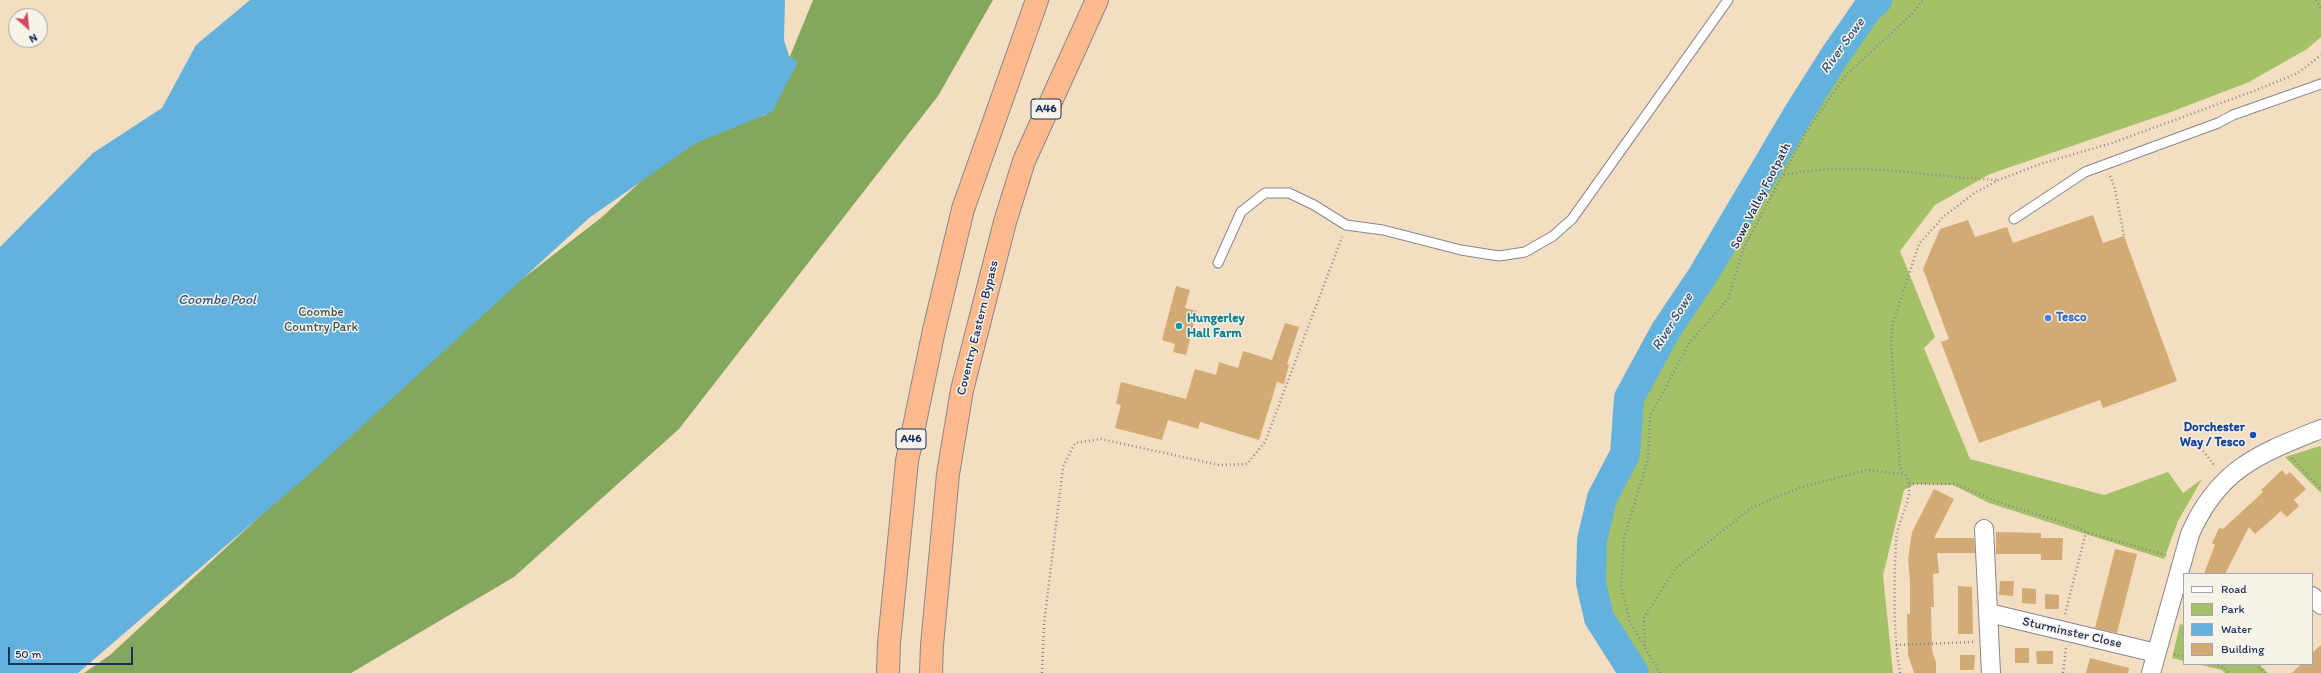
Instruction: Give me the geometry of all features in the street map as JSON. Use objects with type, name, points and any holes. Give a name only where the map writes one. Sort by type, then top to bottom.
[{"type":"highway","name":"A46","points":[[888,673],[889,643],[907,461],[934,330],[963,209],[1037,0]]},
{"type":"highway","name":"Coventry Eastern Bypass","points":[[931,673],[932,645],[948,474],[962,390],[1005,222],[1024,162],[1097,0]]},
{"type":"street","points":[[2151,673],[2183,559],[2199,515],[2213,495],[2228,478],[2248,462],[2321,429]]},
{"type":"street","points":[[1984,529],[1989,613],[1990,673]]},
{"type":"street","points":[[2313,597],[2321,605]]},
{"type":"street","name":"Sturminster Close","points":[[1989,613],[2156,653]]},
{"type":"lane","points":[[1218,263],[1241,212],[1265,193],[1289,193],[1314,205],[1346,225],[1383,230],[1461,250],[1499,256],[1525,252],[1553,236],[1572,219],[1728,0]]},
{"type":"lane","points":[[2014,219],[2085,172],[2218,123],[2233,115],[2321,84]]},
{"type":"path","name":"Sowe Valley Footpath","points":[[1660,673],[1630,622],[1621,586],[1624,538],[1648,459],[1650,416],[1690,342],[1728,299],[1744,247],[1806,132],[1846,75],[1911,15],[1923,0]]},
{"type":"path","points":[[2316,0],[2321,9]]},
{"type":"path","points":[[1902,474],[1900,465],[1891,345],[1893,323],[1919,244],[1943,217],[1976,192],[1999,180],[2040,164],[2099,147],[2190,115],[2298,74],[2321,55]]},
{"type":"path","points":[[2099,147],[2115,189],[2124,236]]},
{"type":"path","points":[[1784,175],[1800,171],[1840,169],[1999,180]]},
{"type":"path","points":[[1042,673],[1044,624],[1063,467],[1075,443],[1101,439],[1219,465],[1247,464],[1265,442],[1346,225]]},
{"type":"path","points":[[2285,444],[2292,458],[2321,489]]},
{"type":"path","points":[[2203,451],[2214,465]]},
{"type":"path","points":[[1645,647],[1644,617],[1676,568],[1751,508],[1799,488],[1867,470],[1902,474],[1907,477],[1909,484],[1906,506],[1896,538],[1896,645],[1900,673]]},
{"type":"path","points":[[1909,484],[1955,484],[2004,504],[2072,525],[2086,532],[2183,559]]},
{"type":"path","points":[[2063,673],[2067,643],[2063,620],[2086,532]]},
{"type":"path","points":[[1896,645],[1980,642]]},
{"type":"path","points":[[2217,665],[2225,668],[2229,673]]},
{"type":"path","points":[[2257,665],[2265,673]]},
{"type":"green space","points":[[813,0],[993,0],[938,96],[679,429],[514,577],[351,673],[84,673],[110,655],[485,308],[602,217],[689,137],[766,115]]},
{"type":"green space","points":[[1861,0],[2321,0],[2321,37],[2307,49],[2249,82],[2171,112],[1990,174],[1935,205],[1900,251],[1935,337],[1924,348],[1970,459],[2104,495],[2168,472],[2183,493],[2202,479],[2178,521],[2164,559],[1989,503],[1953,485],[1915,484],[1904,490],[1883,575],[1893,673],[1622,673],[1592,628],[1582,595],[1583,527],[1599,479],[1617,451],[1614,427],[1627,389],[1653,338],[1743,183]]},
{"type":"green space","points":[[2320,446],[2321,448],[2321,493],[2285,457]]},
{"type":"green space","points":[[2180,624],[2183,625],[2183,661],[2172,658]]},
{"type":"green space","points":[[2201,665],[2260,665],[2268,673],[2225,673],[2222,670]]},
{"type":"water","name":"Coombe Pool","points":[[250,0],[785,0],[784,40],[789,56],[798,62],[772,112],[696,143],[589,218],[314,470],[78,673],[0,673],[0,247],[93,153],[162,108],[196,45]]},
{"type":"building","name":"Tesco","points":[[2093,215],[2103,243],[2124,236],[2177,381],[2103,408],[2100,400],[1979,443],[1941,342],[1949,339],[1923,269],[1940,229],[1968,220],[1975,237],[2007,227],[2013,243]]},
{"type":"building","name":"Hungerley Hall Farm","points":[[1176,286],[1190,290],[1185,308],[1197,311],[1186,355],[1173,352],[1175,344],[1162,340]]},
{"type":"building","points":[[1285,323],[1299,327],[1287,364],[1289,365],[1284,384],[1277,382],[1259,440],[1200,422],[1198,429],[1168,420],[1162,440],[1115,428],[1121,405],[1116,404],[1121,382],[1186,399],[1195,369],[1216,375],[1219,362],[1238,368],[1243,351],[1272,360]]},
{"type":"building","points":[[2282,470],[2286,475],[2290,472],[2306,489],[2294,500],[2299,506],[2287,517],[2281,511],[2255,534],[2249,527],[2226,573],[2204,573],[2215,545],[2212,543],[2219,528],[2223,529],[2263,492],[2261,490]]},
{"type":"building","points":[[1934,489],[1954,499],[1934,538],[1974,538],[1975,553],[1937,553],[1939,573],[1933,574],[1934,607],[1931,607],[1932,651],[1936,662],[1936,673],[1914,673],[1908,655],[1907,614],[1910,614],[1910,581],[1908,559],[1912,532]]},
{"type":"building","points":[[1996,532],[2041,533],[2041,538],[2063,538],[2062,560],[2041,560],[2041,554],[1996,554]]},
{"type":"building","points":[[2115,549],[2137,554],[2117,633],[2095,628]]},
{"type":"building","points":[[2000,581],[2014,581],[2013,596],[1999,595]]},
{"type":"building","points":[[1958,586],[1972,587],[1973,634],[1958,634]]},
{"type":"building","points":[[2022,588],[2036,589],[2036,604],[2022,603]]},
{"type":"building","points":[[2045,594],[2059,595],[2059,609],[2045,609]]},
{"type":"building","points":[[2321,645],[2321,673],[2292,673],[2300,665],[2313,665],[2313,652]]},
{"type":"building","points":[[2015,648],[2029,648],[2029,663],[2015,663]]},
{"type":"building","points":[[2036,651],[2053,651],[2053,664],[2037,664]]},
{"type":"building","points":[[1960,655],[1975,655],[1974,670],[1960,670]]},
{"type":"building","points":[[2090,658],[2129,668],[2128,673],[2086,673]]},
{"type":"waterway","name":"River Sowe","points":[[1634,673],[1599,618],[1591,583],[1592,540],[1602,498],[1625,454],[1629,398],[1666,330],[1703,275],[1800,111],[1836,54],[1868,8],[1877,0]]},
{"type":"place","name":"Tesco","points":[[2048,318]]},
{"type":"place","name":"Hungerley Hall Farm","points":[[1179,326]]},
{"type":"place","name":"Dorchester Way / Tesco","points":[[2253,435]]},
{"type":"park label","name":"Coombe Country Park","points":[[321,320]]}]
